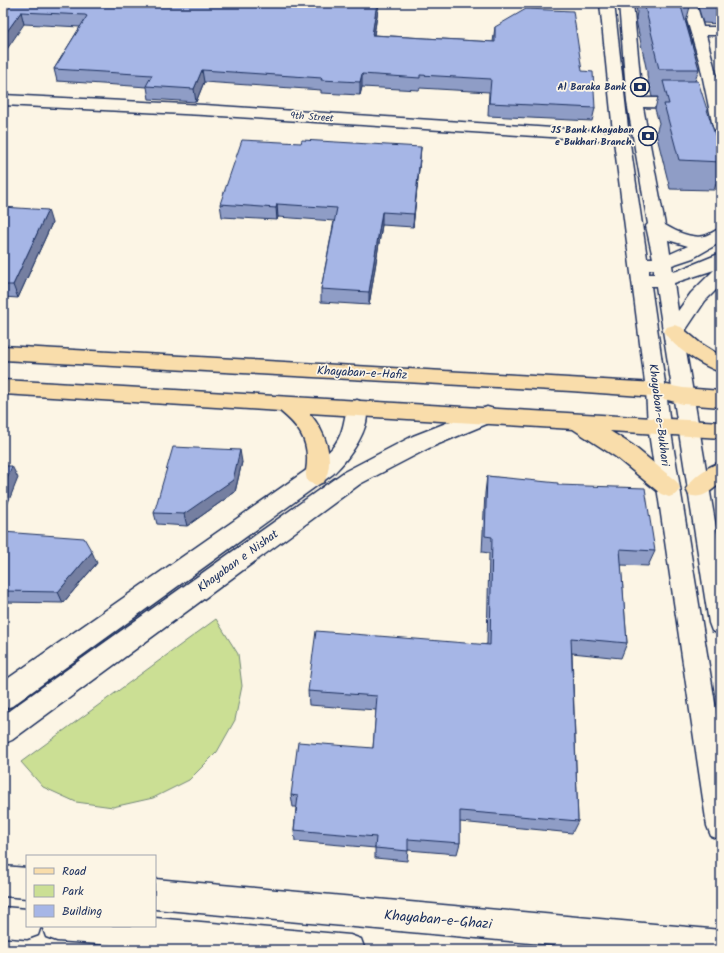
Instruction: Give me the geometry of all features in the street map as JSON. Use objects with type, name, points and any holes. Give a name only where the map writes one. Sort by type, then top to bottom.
[{"type":"main road","points":[[674,332],[693,348],[721,365]]},
{"type":"main road","name":"Khayaban-e-Hafiz","points":[[3,353],[656,390],[683,396],[721,399]]},
{"type":"main road","points":[[3,387],[721,430]]},
{"type":"main road","points":[[285,404],[298,414],[310,427],[317,442],[319,458],[316,476]]},
{"type":"main road","points":[[576,421],[624,451],[669,488]]},
{"type":"main road","points":[[697,489],[721,471]]},
{"type":"street","name":"Khayaban-e-Bukhari","points":[[607,3],[621,137],[656,390],[659,426],[721,826]]},
{"type":"street","points":[[626,3],[635,102],[674,332],[697,489],[721,623]]},
{"type":"street","points":[[689,3],[697,30],[714,64],[721,127]]},
{"type":"street","points":[[697,30],[721,31]]},
{"type":"street","name":"9th Street","points":[[3,100],[204,110],[621,137]]},
{"type":"street","points":[[635,102],[719,104]]},
{"type":"street","points":[[655,226],[678,239],[692,242],[714,238]]},
{"type":"street","points":[[663,271],[714,238]]},
{"type":"street","points":[[640,272],[695,272],[721,259]]},
{"type":"street","points":[[674,332],[698,297],[721,274]]},
{"type":"street","name":"Khayaban e Nishat","points":[[3,697],[316,476],[335,460],[344,450],[355,428],[357,408]]},
{"type":"street","name":"Khayaban e Nishat","points":[[3,731],[352,478],[421,442],[487,415]]},
{"type":"street","points":[[3,881],[26,883]]},
{"type":"street","name":"Khayaban-e-Ghazi","points":[[156,894],[721,945]]},
{"type":"street","points":[[3,922],[26,924]]},
{"type":"street","points":[[64,927],[169,942],[335,949]]},
{"type":"shaded area","points":[[3,942],[86,950],[3,950]]},
{"type":"green space","points":[[216,619],[238,654],[242,686],[235,720],[217,752],[189,780],[153,798],[113,807],[76,802],[43,787],[21,762]]},
{"type":"building","points":[[3,3],[377,3],[372,35],[495,42],[495,27],[526,9],[573,11],[582,71],[593,72],[595,108],[489,103],[491,79],[420,75],[420,78],[362,74],[360,82],[202,70],[194,89],[146,86],[152,75],[54,69],[87,16],[21,12],[3,37]]},
{"type":"building","points":[[644,3],[680,3],[699,69],[659,69]]},
{"type":"building","points":[[663,81],[698,81],[721,154],[721,162],[679,160],[664,104],[669,104]]},
{"type":"building","points":[[242,140],[301,143],[302,140],[421,147],[414,214],[382,212],[369,292],[321,289],[337,208],[277,204],[276,208],[220,204]]},
{"type":"building","points":[[3,207],[48,210],[13,285],[3,285]]},
{"type":"building","points":[[173,447],[240,450],[233,480],[184,514],[154,513]]},
{"type":"building","points":[[3,466],[12,466],[3,489]]},
{"type":"building","points":[[487,476],[558,483],[558,485],[645,488],[655,551],[620,549],[627,643],[571,638],[578,821],[460,811],[460,843],[408,839],[408,851],[375,848],[376,837],[294,830],[298,796],[291,795],[298,742],[373,748],[377,696],[308,691],[316,631],[490,645],[492,537],[485,536]]},
{"type":"building","points":[[3,532],[84,538],[92,552],[58,592],[3,591]]},
{"type":"place","name":"Al Baraka Bank","points":[[640,87]]},
{"type":"place","name":"JS Bank Khayaban e Bukhari Branch.","points":[[648,136]]}]
